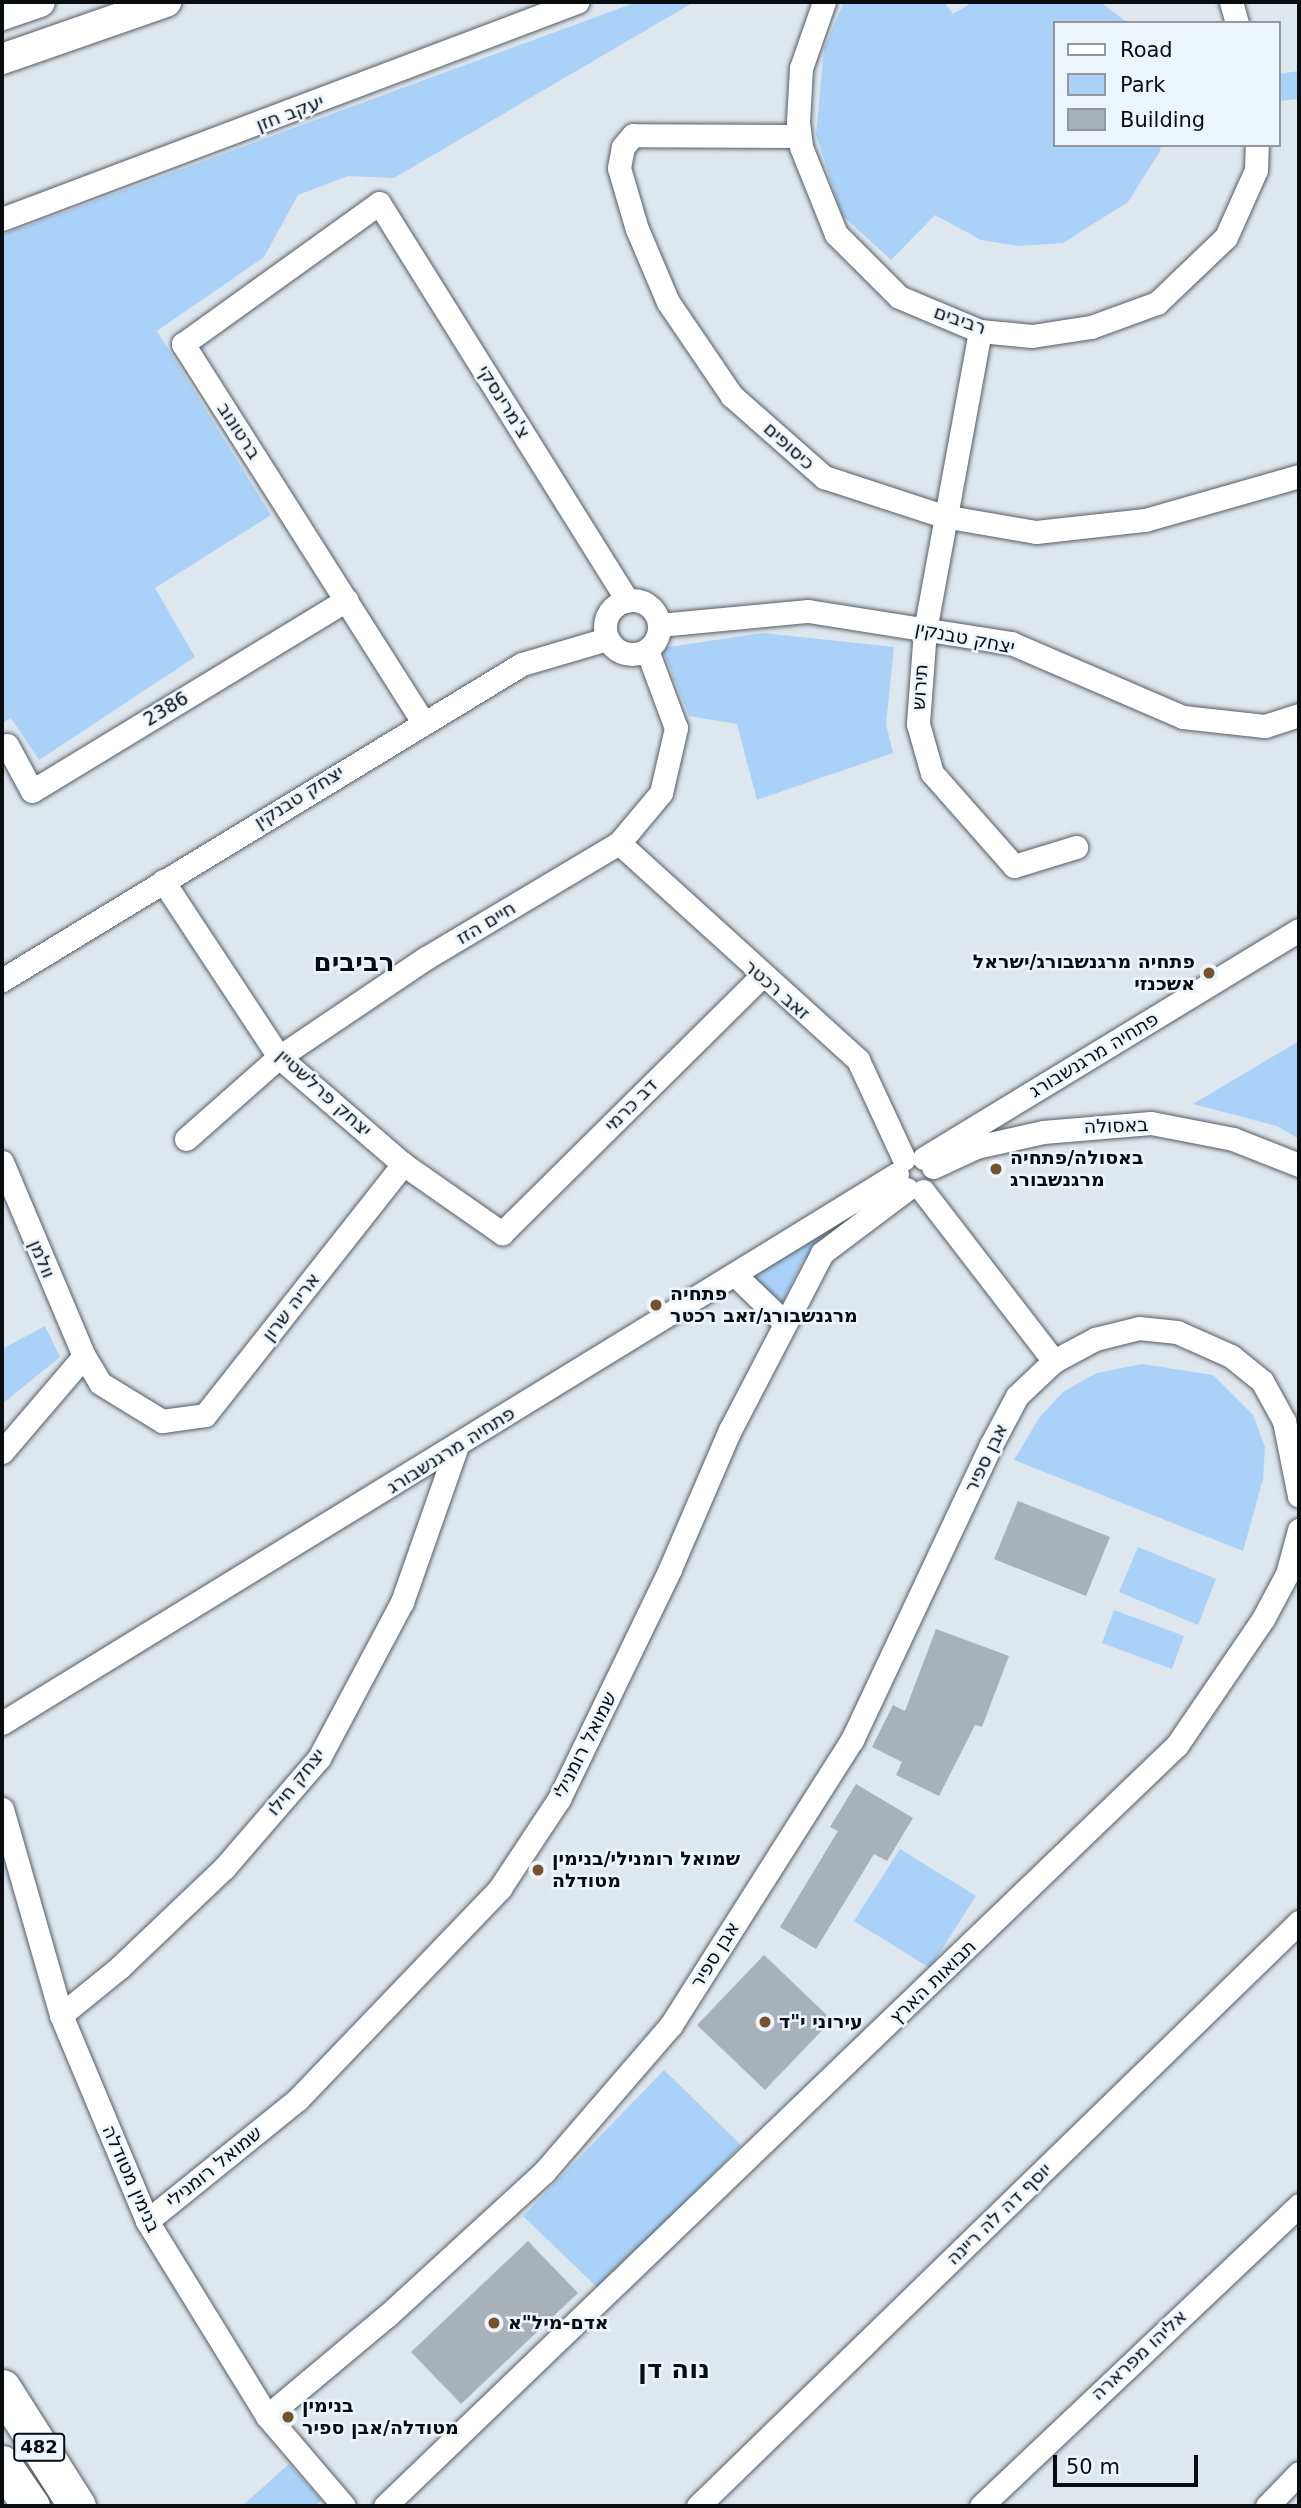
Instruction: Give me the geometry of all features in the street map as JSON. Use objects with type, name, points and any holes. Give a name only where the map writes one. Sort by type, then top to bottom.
[{"type":"main road","name":"482","points":[[2,2388],[77,2506]]},
{"type":"main road","name":"482","points":[[2,2463],[31,2506]]},
{"type":"street","points":[[2,15],[40,2]]},
{"type":"street","points":[[2,59],[166,2]]},
{"type":"street","name":"יעקב חזן","points":[[2,219],[577,2]]},
{"type":"street","name":"רביבים","points":[[824,2],[801,68],[799,136],[836,234],[899,297],[980,331],[1032,336],[1091,327],[1157,303],[1226,237],[1256,170],[1257,147]]},
{"type":"street","points":[[1231,2],[1236,21]]},
{"type":"street","name":"כיסופים","points":[[799,136],[634,135],[623,147],[619,167],[637,229],[668,302],[732,396],[824,477],[943,516],[1036,532],[1145,520],[1299,476]]},
{"type":"street","name":"ברטונוב","points":[[379,203],[183,344],[423,722]]},
{"type":"street","name":"צ'מרינסקי","points":[[379,203],[628,601]]},
{"type":"street","name":"תירוש","points":[[980,331],[943,516],[925,630],[918,724],[932,773],[1014,866],[1076,847]]},
{"type":"street","name":"2386","points":[[7,745],[32,791],[346,600]]},
{"type":"street","points":[[628,601],[652,609],[659,625],[647,650],[620,652],[607,639],[608,615],[628,601]]},
{"type":"street","name":"יצחק טבנקין","points":[[659,625],[808,611],[1011,643],[1183,717],[1265,726],[1299,715]]},
{"type":"street","name":"יצחק טבנקין","points":[[2,980],[522,664],[607,639]]},
{"type":"street","name":"חיים הזז","points":[[186,1139],[279,1057],[426,958],[619,843],[661,793],[676,728],[647,650]]},
{"type":"street","name":"זאב רכטר","points":[[619,843],[761,977],[858,1060],[915,1173],[1054,1361]]},
{"type":"street","name":"יצחק פרלשטיין","points":[[163,881],[279,1057],[403,1164],[502,1233]]},
{"type":"street","name":"פתחיה מרגנשבורג","points":[[2,1723],[735,1276],[915,1173],[1299,930]]},
{"type":"street","name":"דב כרמי","points":[[502,1233],[761,977]]},
{"type":"street","name":"באסולה","points":[[915,1173],[975,1147],[1043,1132],[1151,1123],[1233,1139],[1299,1165]]},
{"type":"street","name":"וולמן","points":[[2,1162],[10,1205],[84,1356],[100,1382],[162,1420]]},
{"type":"street","name":"אריה שרון","points":[[162,1420],[205,1415],[403,1164]]},
{"type":"street","name":"שמואל רומנילי","points":[[147,2221],[298,2099],[500,1888],[559,1799],[784,1322],[822,1253],[915,1173]]},
{"type":"street","points":[[735,1276],[784,1322]]},
{"type":"street","points":[[1054,1361],[1096,1339],[1139,1328],[1178,1332],[1231,1356],[1262,1381],[1284,1421],[1299,1496]]},
{"type":"street","points":[[2,1452],[84,1356]]},
{"type":"street","name":"אבן ספיר","points":[[267,2416],[388,2315],[544,2172],[671,2025],[852,1740],[991,1445],[1017,1396],[1054,1361]]},
{"type":"street","name":"יצחק חילו","points":[[61,2015],[120,1967],[224,1868],[319,1758],[402,1602],[430,1513],[457,1446]]},
{"type":"street","points":[[408,1476],[430,1513]]},
{"type":"street","name":"תבואות הארץ","points":[[385,2506],[1177,1745],[1293,1576],[1299,1530]]},
{"type":"street","name":"בנימין מטודלה","points":[[2,1809],[61,2015],[147,2221],[267,2416],[344,2506]]},
{"type":"street","name":"יוסף דה לה ריינה","points":[[698,2506],[1299,1922]]},
{"type":"street","name":"אליהו מפרארה","points":[[981,2506],[1299,2205]]},
{"type":"street","points":[[1266,2506],[1299,2473]]},
{"type":"green space","points":[[637,2],[694,2],[394,178],[348,176],[298,195],[264,257],[157,331],[271,515],[155,588],[195,657],[39,760],[11,718],[2,723],[2,235]]},
{"type":"green space","points":[[844,2],[944,2],[953,14],[973,2],[1100,2],[1125,21],[1052,21],[1052,147],[1161,147],[1160,151],[1128,202],[1063,243],[1018,246],[981,240],[935,215],[891,260],[842,215],[816,135],[824,48]]},
{"type":"green space","points":[[1299,71],[1299,99],[1280,101],[1280,74]]},
{"type":"green space","points":[[763,633],[894,647],[886,724],[893,753],[757,800],[737,724],[689,716],[662,648]]},
{"type":"green space","points":[[1299,1041],[1299,1139],[1277,1126],[1193,1104]]},
{"type":"green space","points":[[895,1180],[901,1188],[803,1260],[781,1306],[743,1275]]},
{"type":"green space","points":[[45,1326],[60,1357],[2,1404],[2,1349]]},
{"type":"green space","points":[[1142,1364],[1213,1375],[1253,1415],[1265,1447],[1263,1479],[1243,1551],[1014,1460],[1039,1418],[1063,1392],[1097,1373]]},
{"type":"green space","points":[[1138,1547],[1216,1579],[1198,1625],[1119,1592]]},
{"type":"green space","points":[[1114,1610],[1184,1636],[1172,1669],[1102,1643]]},
{"type":"green space","points":[[900,1849],[976,1896],[930,1968],[854,1921]]},
{"type":"green space","points":[[664,2070],[741,2145],[600,2290],[523,2216]]},
{"type":"green space","points":[[289,2464],[321,2500],[315,2506],[242,2506]]},
{"type":"building","points":[[1018,1501],[1110,1537],[1086,1596],[994,1559]]},
{"type":"building","points":[[936,1629],[1009,1656],[982,1727],[975,1725],[939,1796],[896,1775],[902,1762],[872,1747],[893,1705],[905,1711]]},
{"type":"building","points":[[856,1784],[913,1818],[887,1861],[874,1854],[816,1949],[780,1927],[838,1831],[830,1827]]},
{"type":"building","name":"עירוני י\"ד","points":[[764,1955],[832,2020],[765,2090],[697,2025]]},
{"type":"building","name":"אדם-מיל\"א","points":[[528,2241],[578,2293],[461,2404],[411,2352]]},
{"type":"place","name":"פתחיה מרגנשבורג/ישראל אשכנזי","points":[[1209,973]]},
{"type":"place","name":"באסולה/פתחיה מרגנשבורג","points":[[996,1169]]},
{"type":"place","name":"פתחיה מרגנשבורג/זאב רכטר","points":[[656,1305]]},
{"type":"place","name":"שמואל רומנילי/בנימין מטודלה","points":[[538,1870]]},
{"type":"place","name":"עירוני י\"ד","points":[[765,2022]]},
{"type":"place","name":"אדם-מיל\"א","points":[[494,2323]]},
{"type":"place","name":"בנימין מטודלה/אבן ספיר","points":[[288,2417]]},
{"type":"district","name":"רביבים","points":[[354,963]]},
{"type":"district","name":"נוה דן","points":[[674,2370]]}]
